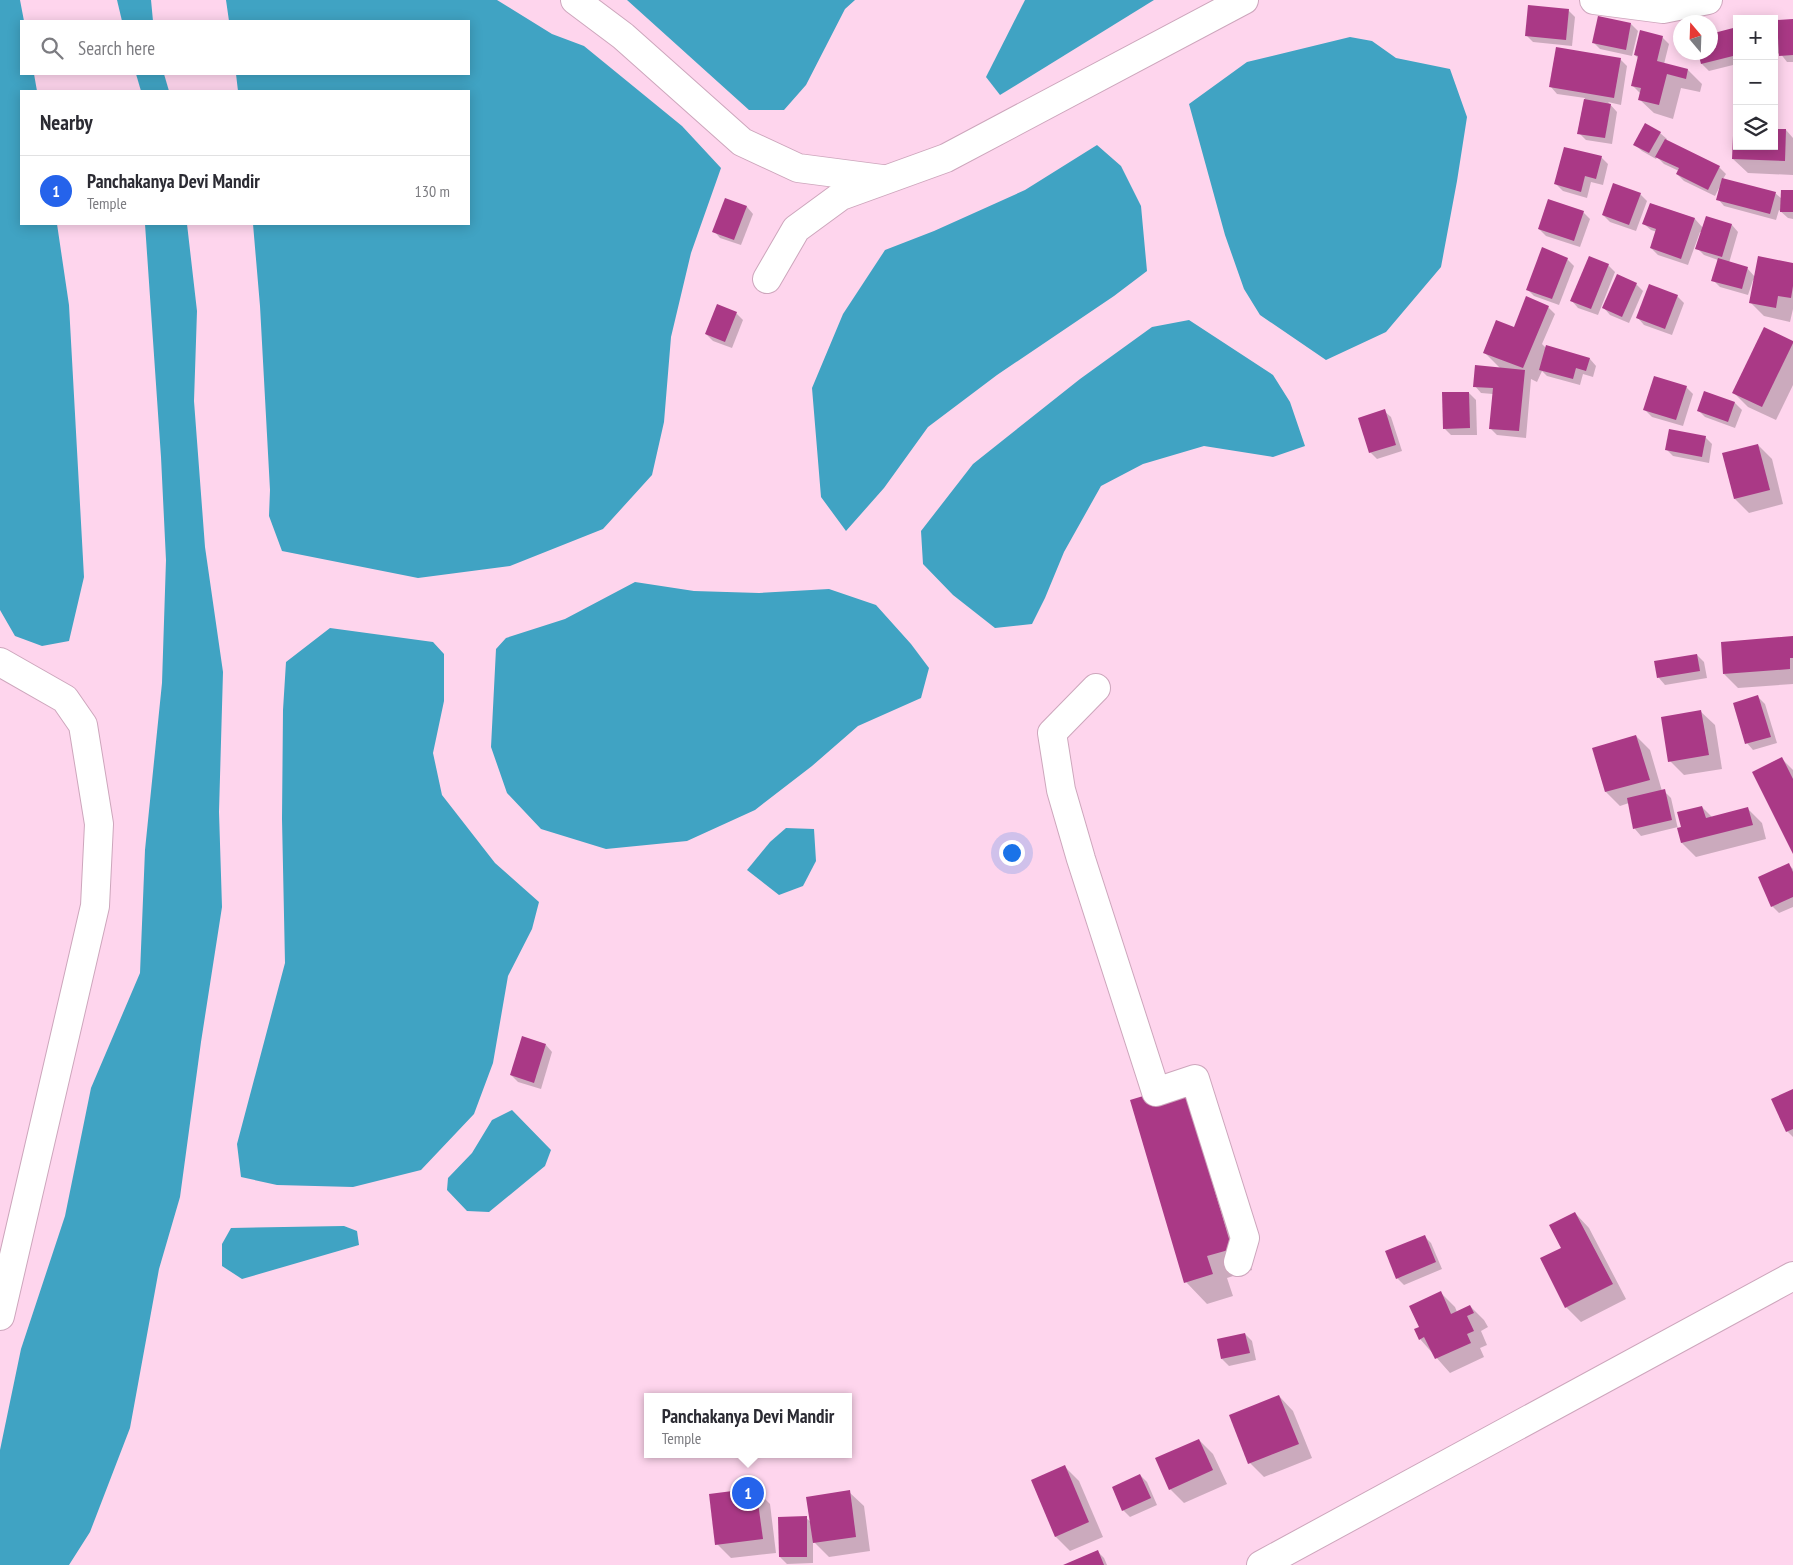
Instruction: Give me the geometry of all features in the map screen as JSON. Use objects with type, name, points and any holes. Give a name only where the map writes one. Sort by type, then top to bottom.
[{"type":"street","points":[[575,0],[623,36],[742,142],[798,168],[886,180]]},
{"type":"street","points":[[767,279],[796,229],[841,196],[946,158],[1244,0]]},
{"type":"street","points":[[1594,0],[1663,9],[1708,0]]},
{"type":"street","points":[[0,662],[65,699],[83,725],[100,824],[95,906],[0,1316]]},
{"type":"street","points":[[1096,688],[1052,733],[1061,790],[1081,859],[1156,1092],[1195,1079],[1245,1238],[1238,1262]]},
{"type":"street","points":[[1261,1565],[1793,1276]]},
{"type":"water","points":[[0,0],[20,0],[24,20],[20,20],[20,75],[34,75],[37,90],[20,90],[20,225],[57,225],[69,305],[84,577],[69,641],[42,646],[15,636],[0,610]]},
{"type":"water","points":[[117,0],[151,0],[153,20],[122,20]]},
{"type":"water","points":[[226,0],[497,0],[552,34],[584,46],[682,126],[721,168],[691,253],[671,337],[664,422],[652,475],[603,529],[510,566],[418,578],[282,551],[269,516],[270,490],[260,306],[253,225],[470,225],[470,90],[238,90],[236,75],[470,75],[470,20],[229,20]]},
{"type":"water","points":[[627,0],[855,0],[845,9],[806,85],[784,110],[749,110]]},
{"type":"water","points":[[1025,0],[1154,0],[1000,95],[986,77]]},
{"type":"water","points":[[1350,37],[1372,41],[1396,58],[1450,69],[1467,117],[1441,267],[1386,332],[1326,360],[1260,315],[1244,289],[1225,235],[1189,104],[1247,62]]},
{"type":"water","points":[[136,75],[164,75],[169,90],[141,90]]},
{"type":"water","points":[[1097,145],[1121,166],[1141,206],[1147,271],[1114,296],[997,375],[928,427],[884,488],[846,531],[821,497],[812,388],[843,314],[885,250],[934,231],[1025,190]]},
{"type":"water","points":[[145,225],[187,225],[197,311],[194,401],[205,547],[223,672],[219,812],[222,907],[180,1197],[159,1269],[130,1428],[90,1532],[69,1565],[0,1565],[0,1450],[21,1349],[65,1216],[91,1088],[140,973],[145,850],[162,683],[166,560]]},
{"type":"water","points":[[1189,320],[1273,375],[1290,402],[1305,446],[1273,457],[1204,446],[1143,464],[1101,486],[1064,552],[1032,624],[995,628],[953,595],[923,564],[921,531],[973,464],[1080,379],[1152,327]]},
{"type":"water","points":[[635,582],[694,591],[759,593],[829,589],[876,605],[911,644],[929,668],[921,698],[858,726],[812,766],[755,810],[687,841],[606,849],[541,829],[507,793],[491,747],[496,649],[506,638],[565,619]]},
{"type":"water","points":[[330,628],[433,642],[444,654],[444,701],[433,753],[442,795],[495,863],[539,902],[532,929],[508,976],[493,1063],[474,1114],[421,1170],[353,1187],[277,1185],[241,1177],[237,1144],[285,963],[282,819],[283,710],[286,662]]},
{"type":"water","points":[[786,828],[814,829],[816,861],[803,886],[779,895],[747,870],[770,842]]},
{"type":"water","points":[[512,1110],[551,1150],[545,1166],[489,1212],[467,1211],[447,1190],[448,1178],[472,1153],[492,1120]]},
{"type":"water","points":[[344,1226],[357,1231],[359,1245],[242,1279],[222,1266],[222,1244],[231,1228]]},
{"type":"building","points":[[1528,5],[1569,9],[1566,40],[1525,36]]},
{"type":"building","points":[[1598,16],[1631,23],[1626,50],[1592,43]]},
{"type":"building","points":[[1793,19],[1793,55],[1779,56],[1778,20]]},
{"type":"building","points":[[1733,28],[1733,56],[1718,60],[1718,32]]},
{"type":"building","points":[[1640,30],[1663,36],[1657,61],[1688,69],[1686,79],[1667,74],[1659,105],[1638,100],[1641,88],[1631,86],[1638,56],[1634,55]]},
{"type":"building","points":[[1556,47],[1621,58],[1614,98],[1549,87]]},
{"type":"building","points":[[1700,60],[1717,60],[1701,64]]},
{"type":"building","points":[[1584,99],[1611,104],[1605,138],[1577,134]]},
{"type":"building","points":[[1645,123],[1661,132],[1649,153],[1633,145]]},
{"type":"building","points":[[1778,129],[1786,129],[1785,161],[1732,159],[1733,136],[1733,150],[1778,150]]},
{"type":"building","points":[[1665,139],[1720,166],[1708,190],[1676,174],[1679,168],[1655,157]]},
{"type":"building","points":[[1564,147],[1602,156],[1596,179],[1585,176],[1581,192],[1554,184]]},
{"type":"building","points":[[1722,178],[1776,192],[1770,214],[1716,200]]},
{"type":"building","points":[[1613,183],[1641,193],[1629,225],[1602,215]]},
{"type":"building","points":[[1781,190],[1793,190],[1793,212],[1780,212]]},
{"type":"building","points":[[725,198],[747,206],[734,240],[712,232]]},
{"type":"building","points":[[1548,199],[1584,211],[1574,241],[1538,229]]},
{"type":"building","points":[[1650,203],[1695,218],[1681,259],[1650,248],[1656,229],[1642,224]]},
{"type":"building","points":[[1706,216],[1732,224],[1722,257],[1695,249]]},
{"type":"building","points":[[1542,247],[1568,258],[1552,299],[1526,290]]},
{"type":"building","points":[[1589,256],[1609,264],[1591,309],[1570,301]]},
{"type":"building","points":[[1758,256],[1793,263],[1791,298],[1778,296],[1776,308],[1749,303]]},
{"type":"building","points":[[1718,258],[1748,267],[1742,289],[1711,281]]},
{"type":"building","points":[[1617,274],[1637,283],[1622,317],[1602,308]]},
{"type":"building","points":[[1649,284],[1678,295],[1665,329],[1636,318]]},
{"type":"building","points":[[1526,296],[1549,306],[1523,368],[1483,353],[1496,320],[1514,327]]},
{"type":"building","points":[[717,304],[737,312],[725,342],[705,334]]},
{"type":"building","points":[[1764,327],[1793,341],[1793,343],[1762,407],[1732,393]]},
{"type":"building","points":[[1546,345],[1590,358],[1586,371],[1576,368],[1573,379],[1539,370]]},
{"type":"building","points":[[1475,365],[1525,370],[1519,431],[1489,429],[1493,388],[1473,387]]},
{"type":"building","points":[[1654,376],[1687,386],[1676,420],[1643,410]]},
{"type":"building","points":[[1704,391],[1735,402],[1728,422],[1697,411]]},
{"type":"building","points":[[1442,392],[1469,392],[1470,428],[1443,429]]},
{"type":"building","points":[[1385,409],[1396,445],[1369,453],[1358,418]]},
{"type":"building","points":[[1669,429],[1706,436],[1702,457],[1665,450]]},
{"type":"building","points":[[1758,444],[1770,490],[1734,499],[1722,453]]},
{"type":"building","points":[[1793,636],[1793,658],[1790,658],[1790,669],[1723,674],[1721,642]]},
{"type":"building","points":[[1697,654],[1700,671],[1657,678],[1654,661]]},
{"type":"building","points":[[1758,695],[1771,737],[1745,744],[1733,703]]},
{"type":"building","points":[[1701,710],[1709,755],[1668,762],[1661,717]]},
{"type":"building","points":[[1636,735],[1650,780],[1605,792],[1592,748]]},
{"type":"building","points":[[1782,757],[1793,779],[1793,854],[1752,772]]},
{"type":"building","points":[[1665,789],[1672,820],[1633,829],[1627,798]]},
{"type":"building","points":[[1702,806],[1706,818],[1748,807],[1753,825],[1681,843],[1677,828],[1681,827],[1677,812]]},
{"type":"building","points":[[1789,863],[1793,872],[1793,897],[1771,907],[1758,877]]},
{"type":"building","points":[[522,1036],[546,1044],[534,1083],[510,1075]]},
{"type":"building","points":[[1183,1084],[1232,1249],[1207,1256],[1213,1274],[1184,1283],[1130,1100]]},
{"type":"building","points":[[1793,1089],[1793,1129],[1786,1132],[1771,1099]]},
{"type":"building","points":[[1575,1212],[1613,1284],[1565,1308],[1540,1258],[1561,1248],[1549,1225]]},
{"type":"building","points":[[1425,1235],[1436,1262],[1396,1279],[1385,1251]]},
{"type":"building","points":[[1441,1291],[1451,1314],[1470,1305],[1474,1313],[1467,1316],[1474,1331],[1467,1334],[1471,1343],[1435,1359],[1424,1337],[1419,1340],[1414,1329],[1419,1327],[1409,1306]]},
{"type":"building","points":[[1245,1333],[1250,1353],[1221,1359],[1217,1339]]},
{"type":"building","points":[[1279,1395],[1299,1444],[1248,1464],[1229,1415]]},
{"type":"building","points":[[1199,1439],[1213,1470],[1169,1490],[1155,1458]]},
{"type":"building","points":[[1065,1465],[1089,1522],[1055,1537],[1031,1480]]},
{"type":"building","points":[[1140,1474],[1151,1498],[1122,1511],[1112,1487]]},
{"type":"building","points":[[756,1488],[763,1539],[715,1545],[709,1494]]},
{"type":"building","points":[[850,1490],[856,1537],[813,1543],[806,1497]]},
{"type":"building","points":[[807,1516],[807,1557],[779,1557],[778,1517]]},
{"type":"building","points":[[1098,1550],[1104,1565],[1063,1565]]},
{"type":"place","name":"Panchakanya Devi Mandir","points":[[748,1493]]}]
